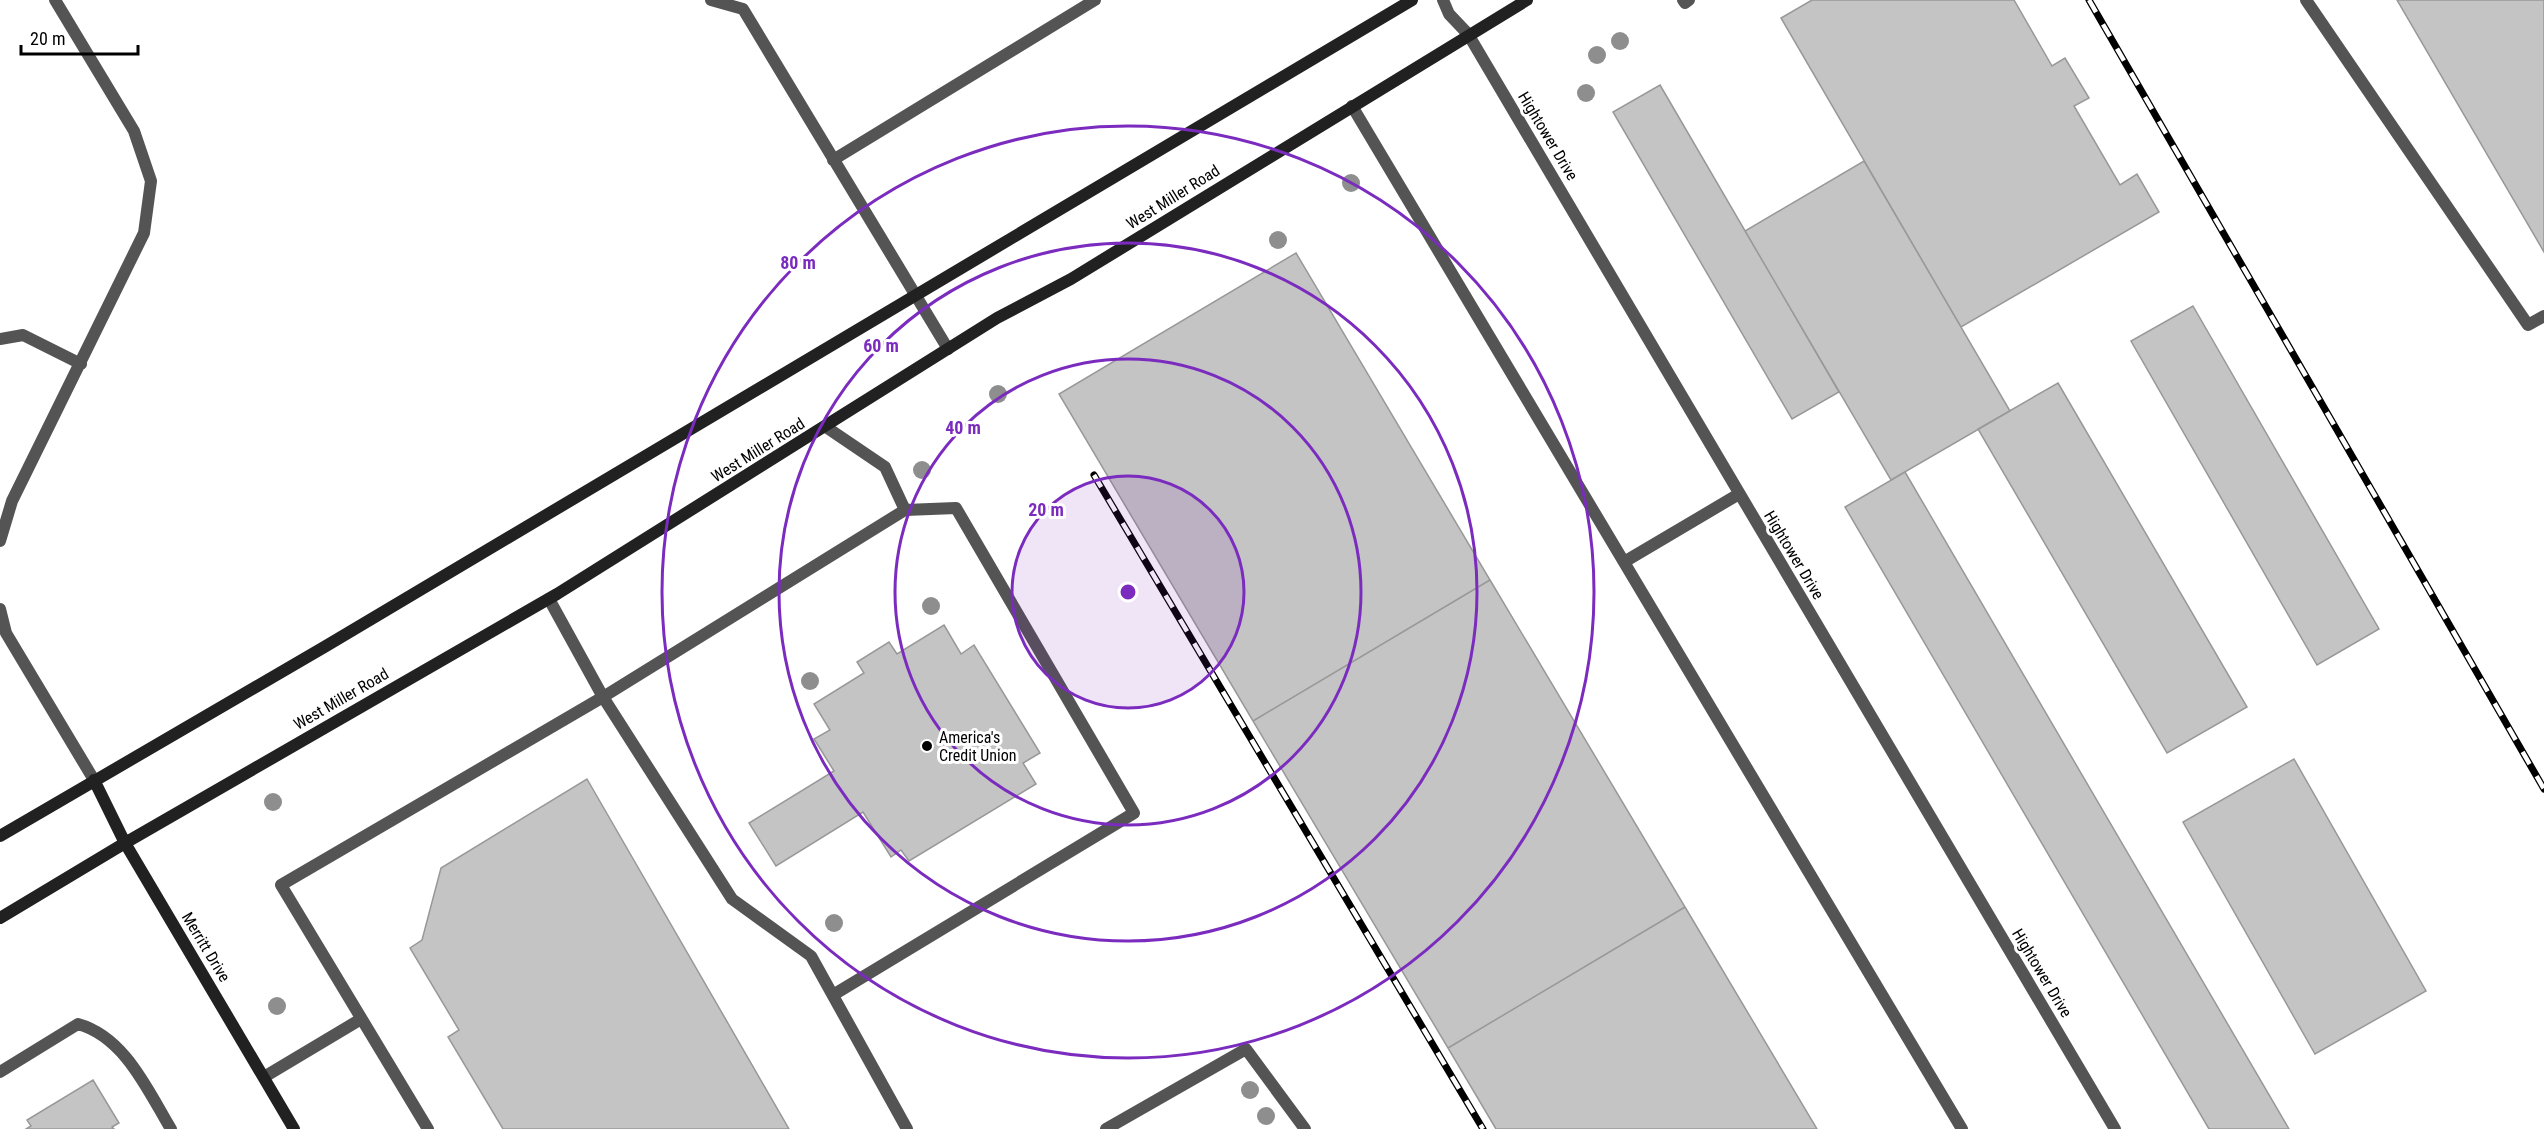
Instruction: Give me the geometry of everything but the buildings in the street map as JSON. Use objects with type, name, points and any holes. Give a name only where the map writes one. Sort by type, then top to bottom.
[{"type":"main road","points":[[0,836],[326,646],[1412,0]]},
{"type":"main road","name":"West Miller Road","points":[[0,918],[125,843],[549,599],[997,318],[1071,279],[1527,0]]},
{"type":"main road","name":"Merritt Drive","points":[[94,780],[125,843],[294,1129]]},
{"type":"street","points":[[0,541],[12,501],[144,233],[151,182],[134,131],[55,0]]},
{"type":"street","points":[[711,0],[743,9],[948,350]]},
{"type":"street","points":[[833,160],[1095,0]]},
{"type":"street","name":"Hightower Drive","points":[[1443,0],[1449,14],[1468,34],[2115,1129]]},
{"type":"street","points":[[1683,0],[1684,3],[1689,0]]},
{"type":"street","points":[[2306,0],[2528,326],[2544,316]]},
{"type":"street","points":[[1352,106],[1962,1129]]},
{"type":"street","points":[[0,339],[23,335],[81,364]]},
{"type":"street","points":[[826,427],[885,467],[905,510]]},
{"type":"street","points":[[1624,562],[1740,494]]},
{"type":"street","points":[[428,1129],[281,885],[603,697],[905,510],[956,508],[1134,813],[832,995]]},
{"type":"street","points":[[549,599],[603,697],[732,899],[811,956],[907,1129]]},
{"type":"street","points":[[0,609],[6,633],[94,780]]},
{"type":"street","points":[[264,1077],[361,1019]]},
{"type":"street","points":[[0,1072],[78,1024],[93,1029],[129,1060],[171,1129]]},
{"type":"street","points":[[1106,1129],[1246,1049],[1305,1129]]},
{"type":"railway","points":[[2089,0],[2544,789]]},
{"type":"railway","points":[[1094,475],[1483,1129]]},
{"type":"place","name":"America's Credit Union","points":[[927,746]]}]
